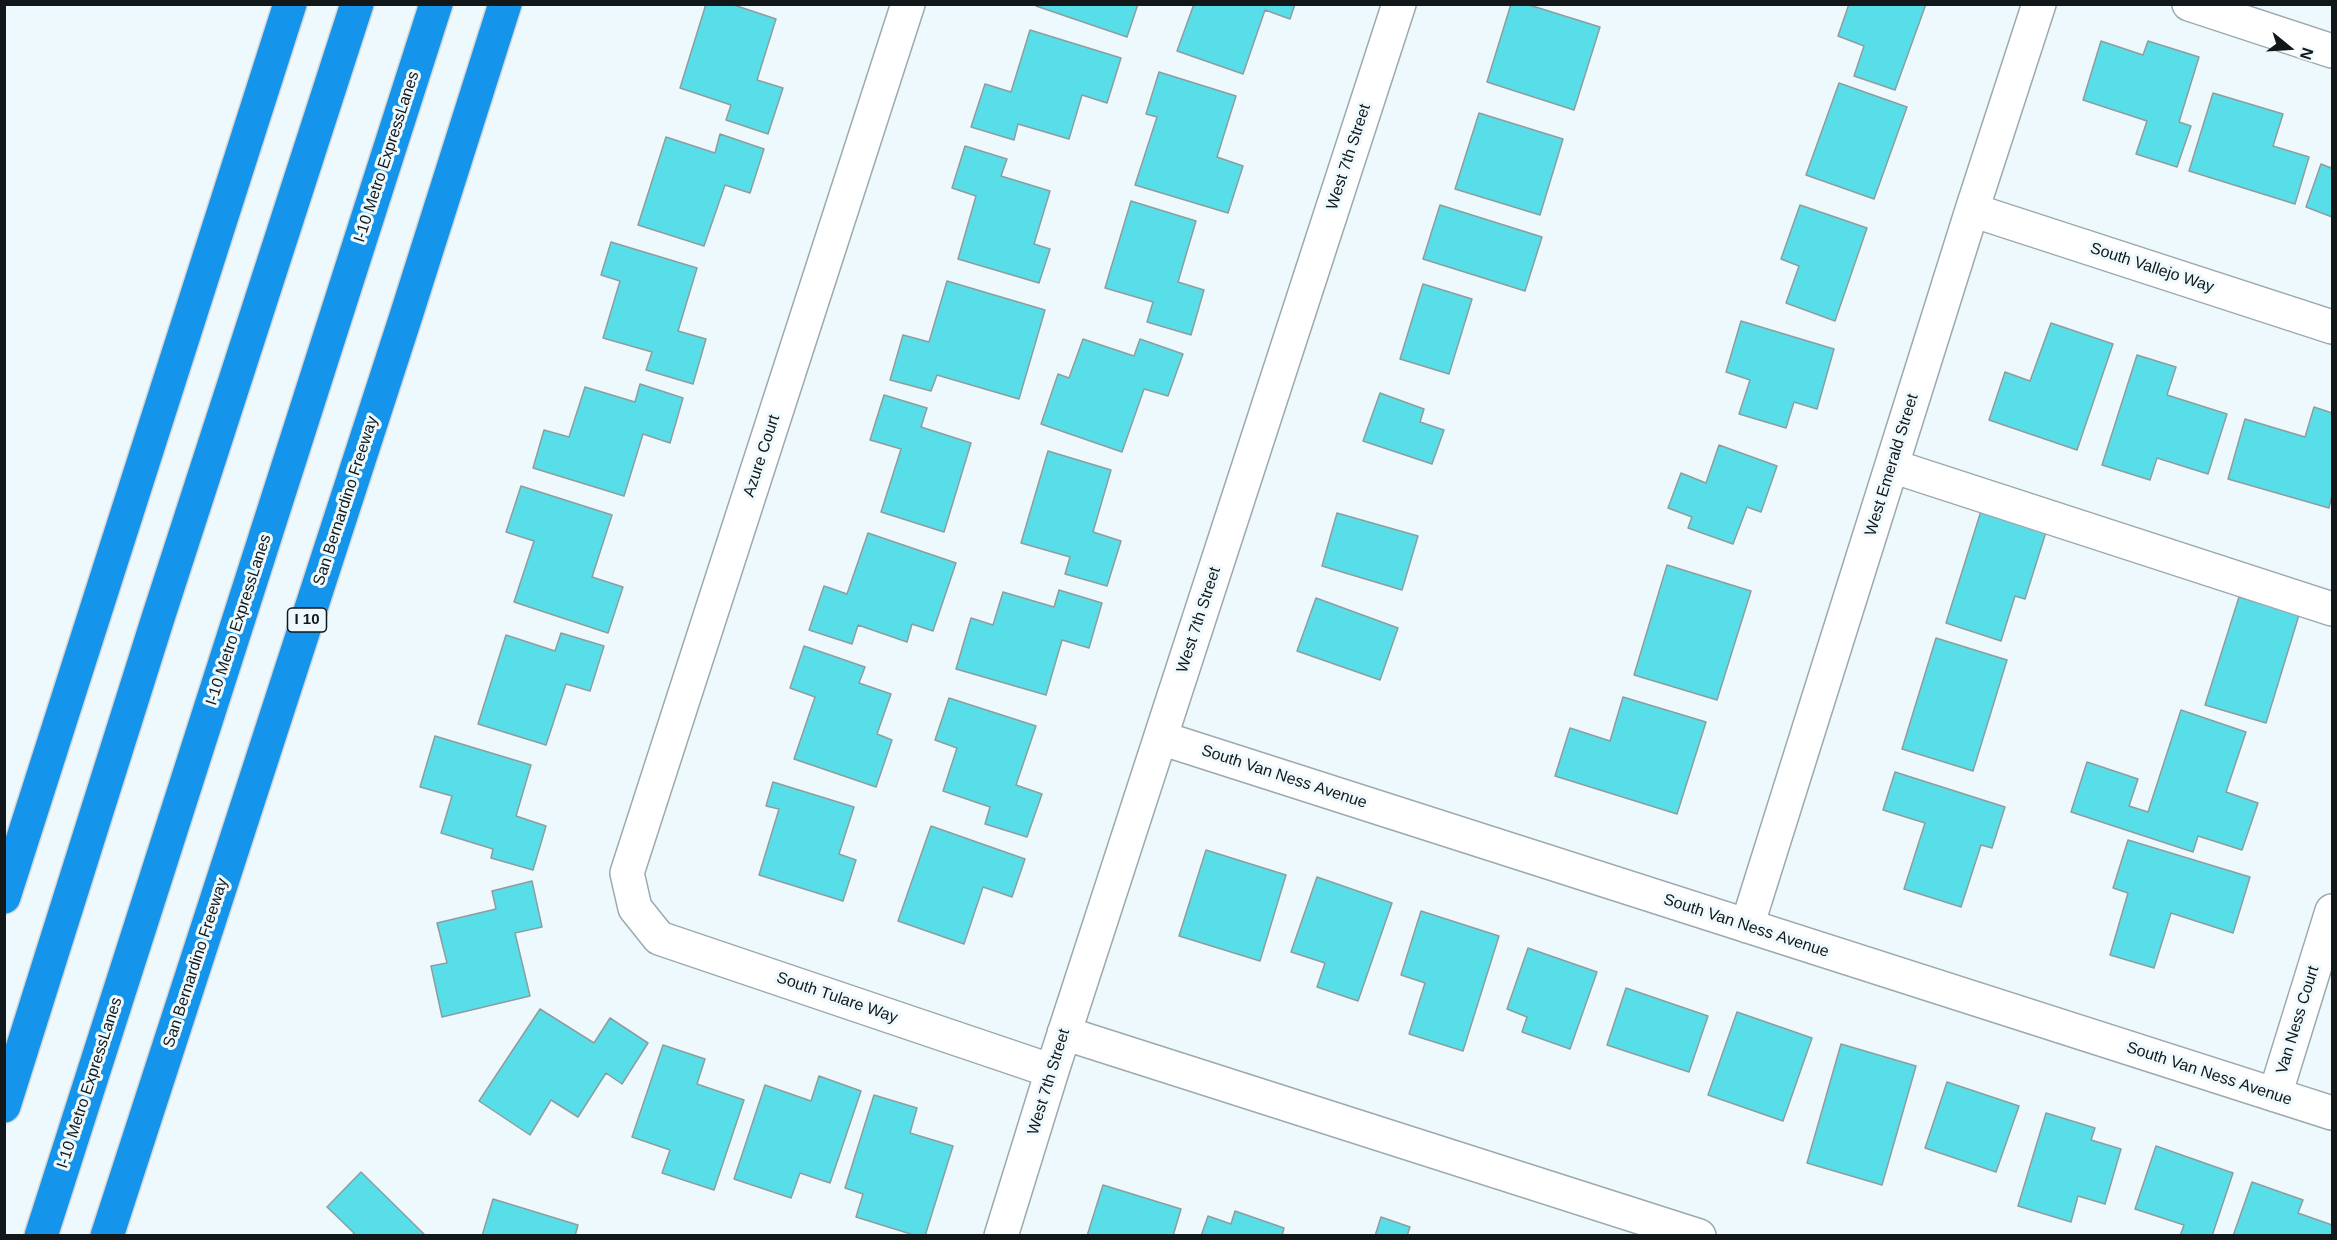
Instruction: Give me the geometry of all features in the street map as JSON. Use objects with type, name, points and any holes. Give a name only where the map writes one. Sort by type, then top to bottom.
[{"type":"highway","points":[[4,897],[290,4]]},
{"type":"highway","points":[[4,1106],[158,618],[357,4]]},
{"type":"highway","name":"I-10 Metro ExpressLanes","points":[[41,1236],[436,4]]},
{"type":"highway","name":"San Bernardino Freeway","points":[[107,1236],[505,4]]},
{"type":"street","name":"Azure Court","points":[[635,908],[627,873],[908,4]]},
{"type":"street","name":"West 7th Street","points":[[1001,1236],[1064,1032],[1399,4]]},
{"type":"street","name":"West Emerald Street","points":[[1748,926],[1972,210],[2039,4]]},
{"type":"street","points":[[2189,4],[2332,51]]},
{"type":"street","name":"South Vallejo Way","points":[[1972,210],[2332,327]]},
{"type":"street","points":[[1892,466],[2332,609]]},
{"type":"street","name":"South Van Ness Avenue","points":[[1161,738],[2332,1113]]},
{"type":"street","name":"South Tulare Way","points":[[635,908],[659,938],[1052,1071]]},
{"type":"street","name":"Van Ness Court","points":[[2275,1095],[2332,911]]},
{"type":"street","points":[[1064,1032],[1698,1236]]},
{"type":"building","points":[[706,4],[731,4],[776,19],[757,80],[783,88],[768,134],[726,120],[731,105],[680,88]]},
{"type":"building","points":[[1037,4],[1138,4],[1127,37],[1036,6]]},
{"type":"building","points":[[1194,4],[1295,4],[1290,19],[1265,10],[1243,74],[1177,51]]},
{"type":"building","points":[[1511,4],[1526,4],[1600,27],[1574,110],[1487,82]]},
{"type":"building","points":[[1849,4],[1926,4],[1895,90],[1854,76],[1864,46],[1838,36]]},
{"type":"building","points":[[1030,30],[1121,58],[1107,103],[1082,95],[1069,139],[1018,124],[1014,140],[971,127],[985,84],[1011,92]]},
{"type":"building","points":[[2101,41],[2143,55],[2148,41],[2199,57],[2179,122],[2191,126],[2177,167],[2136,154],[2147,121],[2083,100]]},
{"type":"building","points":[[1159,72],[1236,96],[1217,157],[1243,166],[1228,213],[1135,185],[1157,117],[1146,114]]},
{"type":"building","points":[[1839,83],[1907,107],[1874,199],[1806,175]]},
{"type":"building","points":[[2213,93],[2283,114],[2273,146],[2309,157],[2295,204],[2189,171]]},
{"type":"building","points":[[1479,113],[1563,139],[1540,215],[1455,189]]},
{"type":"building","points":[[720,134],[764,149],[750,193],[725,185],[704,246],[638,225],[666,137],[715,153]]},
{"type":"building","points":[[965,146],[1007,159],[1001,176],[1050,191],[1034,244],[1050,249],[1039,283],[958,259],[976,196],[952,188]]},
{"type":"building","points":[[2321,164],[2331,168],[2332,165],[2332,217],[2306,207]]},
{"type":"building","points":[[1131,201],[1196,221],[1178,282],[1204,290],[1191,335],[1147,322],[1153,302],[1105,288]]},
{"type":"building","points":[[1440,205],[1542,237],[1525,291],[1423,259]]},
{"type":"building","points":[[1800,205],[1867,228],[1835,321],[1786,303],[1799,266],[1781,259]]},
{"type":"building","points":[[611,242],[697,268],[678,331],[706,339],[693,384],[646,370],[652,352],[603,338],[620,281],[601,275]]},
{"type":"building","points":[[947,281],[1045,310],[1019,399],[937,375],[931,391],[890,380],[903,335],[929,342]]},
{"type":"building","points":[[1423,284],[1472,299],[1449,374],[1400,359]]},
{"type":"building","points":[[1741,321],[1834,349],[1817,409],[1794,402],[1786,428],[1739,414],[1750,380],[1726,372]]},
{"type":"building","points":[[2051,323],[2113,344],[2077,450],[1989,420],[2005,372],[2030,381]]},
{"type":"building","points":[[1083,339],[1134,356],[1140,339],[1183,354],[1168,396],[1144,389],[1122,452],[1041,424],[1058,374],[1069,378]]},
{"type":"building","points":[[2137,355],[2176,367],[2167,395],[2227,414],[2208,474],[2157,458],[2150,480],[2102,465]]},
{"type":"building","points":[[640,384],[683,398],[670,443],[643,434],[624,496],[533,468],[544,430],[569,437],[585,387],[635,402]]},
{"type":"building","points":[[1380,393],[1424,409],[1420,422],[1444,430],[1432,464],[1363,441]]},
{"type":"building","points":[[884,395],[927,408],[921,427],[971,443],[944,532],[881,512],[901,449],[870,440]]},
{"type":"building","points":[[2314,407],[2332,413],[2332,495],[2329,508],[2228,479],[2245,419],[2305,437]]},
{"type":"building","points":[[1719,445],[1777,466],[1761,512],[1747,507],[1733,544],[1688,528],[1692,517],[1668,508],[1681,473],[1706,483]]},
{"type":"building","points":[[1048,451],[1111,470],[1093,532],[1121,541],[1107,586],[1065,574],[1070,557],[1021,543]]},
{"type":"building","points":[[521,486],[612,515],[592,577],[623,587],[608,633],[514,602],[534,541],[506,532]]},
{"type":"building","points":[[1981,511],[2046,532],[2025,599],[2015,596],[2001,641],[1946,623]]},
{"type":"building","points":[[1337,513],[1418,536],[1402,590],[1322,566]]},
{"type":"building","points":[[868,533],[956,563],[933,631],[912,624],[907,642],[858,625],[852,644],[809,630],[824,586],[847,594]]},
{"type":"building","points":[[1667,565],[1751,591],[1717,700],[1634,675]]},
{"type":"building","points":[[1059,590],[1102,603],[1089,648],[1062,640],[1046,695],[956,669],[971,618],[993,625],[1003,592],[1054,607]]},
{"type":"building","points":[[2239,597],[2299,615],[2266,723],[2205,705]]},
{"type":"building","points":[[1316,598],[1398,628],[1380,680],[1297,651]]},
{"type":"building","points":[[561,633],[604,646],[590,691],[566,684],[546,745],[478,724],[506,635],[555,651]]},
{"type":"building","points":[[1936,638],[2007,660],[1973,771],[1902,749]]},
{"type":"building","points":[[804,646],[865,667],[859,683],[891,694],[877,734],[892,740],[876,787],[794,759],[815,697],[790,688]]},
{"type":"building","points":[[1623,697],[1706,722],[1677,814],[1555,776],[1570,728],[1610,741]]},
{"type":"building","points":[[949,698],[1036,726],[1016,785],[1042,794],[1027,837],[985,824],[990,807],[943,791],[957,748],[935,740]]},
{"type":"building","points":[[2181,710],[2246,732],[2226,792],[2258,803],[2242,850],[2198,836],[2193,852],[2071,812],[2087,762],[2138,779],[2129,806],[2148,812]]},
{"type":"building","points":[[435,736],[531,765],[516,816],[546,826],[533,870],[491,858],[493,849],[441,833],[452,796],[420,787]]},
{"type":"building","points":[[1895,772],[2005,807],[1992,848],[1981,845],[1961,907],[1904,889],[1925,823],[1883,810]]},
{"type":"building","points":[[773,782],[854,807],[839,854],[856,860],[843,901],[759,875],[779,809],[766,806]]},
{"type":"building","points":[[931,826],[1025,859],[1012,897],[983,887],[964,944],[898,921]]},
{"type":"building","points":[[2128,840],[2250,877],[2233,933],[2171,913],[2154,968],[2110,955],[2128,893],[2113,888]]},
{"type":"building","points":[[1206,850],[1286,875],[1260,961],[1179,936]]},
{"type":"building","points":[[1317,877],[1392,903],[1358,1001],[1317,987],[1325,963],[1291,952]]},
{"type":"building","points":[[532,881],[542,927],[515,933],[530,996],[442,1017],[431,966],[447,963],[437,923],[496,909],[492,891]]},
{"type":"building","points":[[1421,911],[1499,936],[1463,1051],[1409,1034],[1425,983],[1401,975]]},
{"type":"building","points":[[1528,948],[1597,972],[1570,1049],[1522,1032],[1527,1017],[1507,1009]]},
{"type":"building","points":[[1626,988],[1708,1016],[1689,1072],[1607,1045]]},
{"type":"building","points":[[540,1009],[594,1043],[610,1018],[648,1043],[622,1084],[606,1073],[578,1117],[551,1100],[530,1135],[479,1101]]},
{"type":"building","points":[[1737,1012],[1812,1038],[1783,1121],[1708,1095]]},
{"type":"building","points":[[1841,1044],[1916,1066],[1882,1185],[1807,1163]]},
{"type":"building","points":[[663,1045],[705,1059],[697,1084],[744,1100],[714,1190],[662,1173],[670,1150],[632,1137]]},
{"type":"building","points":[[819,1076],[861,1091],[830,1183],[800,1173],[791,1198],[734,1179],[765,1085],[811,1101]]},
{"type":"building","points":[[1947,1082],[2019,1106],[1996,1172],[1925,1148]]},
{"type":"building","points":[[874,1095],[917,1108],[910,1133],[953,1146],[925,1236],[917,1236],[856,1217],[863,1194],[845,1188]]},
{"type":"building","points":[[2046,1113],[2095,1128],[2091,1140],[2121,1149],[2105,1204],[2078,1196],[2071,1222],[2018,1206]]},
{"type":"building","points":[[2156,1146],[2233,1173],[2212,1236],[2180,1236],[2184,1225],[2135,1209]]},
{"type":"building","points":[[361,1172],[426,1236],[352,1236],[354,1233],[327,1207]]},
{"type":"building","points":[[2252,1182],[2303,1200],[2298,1213],[2332,1225],[2332,1236],[2233,1236]]},
{"type":"building","points":[[1103,1185],[1181,1209],[1173,1236],[1087,1236]]},
{"type":"building","points":[[493,1199],[578,1225],[575,1236],[482,1236]]},
{"type":"building","points":[[1235,1211],[1284,1228],[1282,1236],[1201,1236],[1208,1216],[1231,1224]]},
{"type":"building","points":[[1381,1217],[1410,1227],[1407,1236],[1375,1236]]}]
